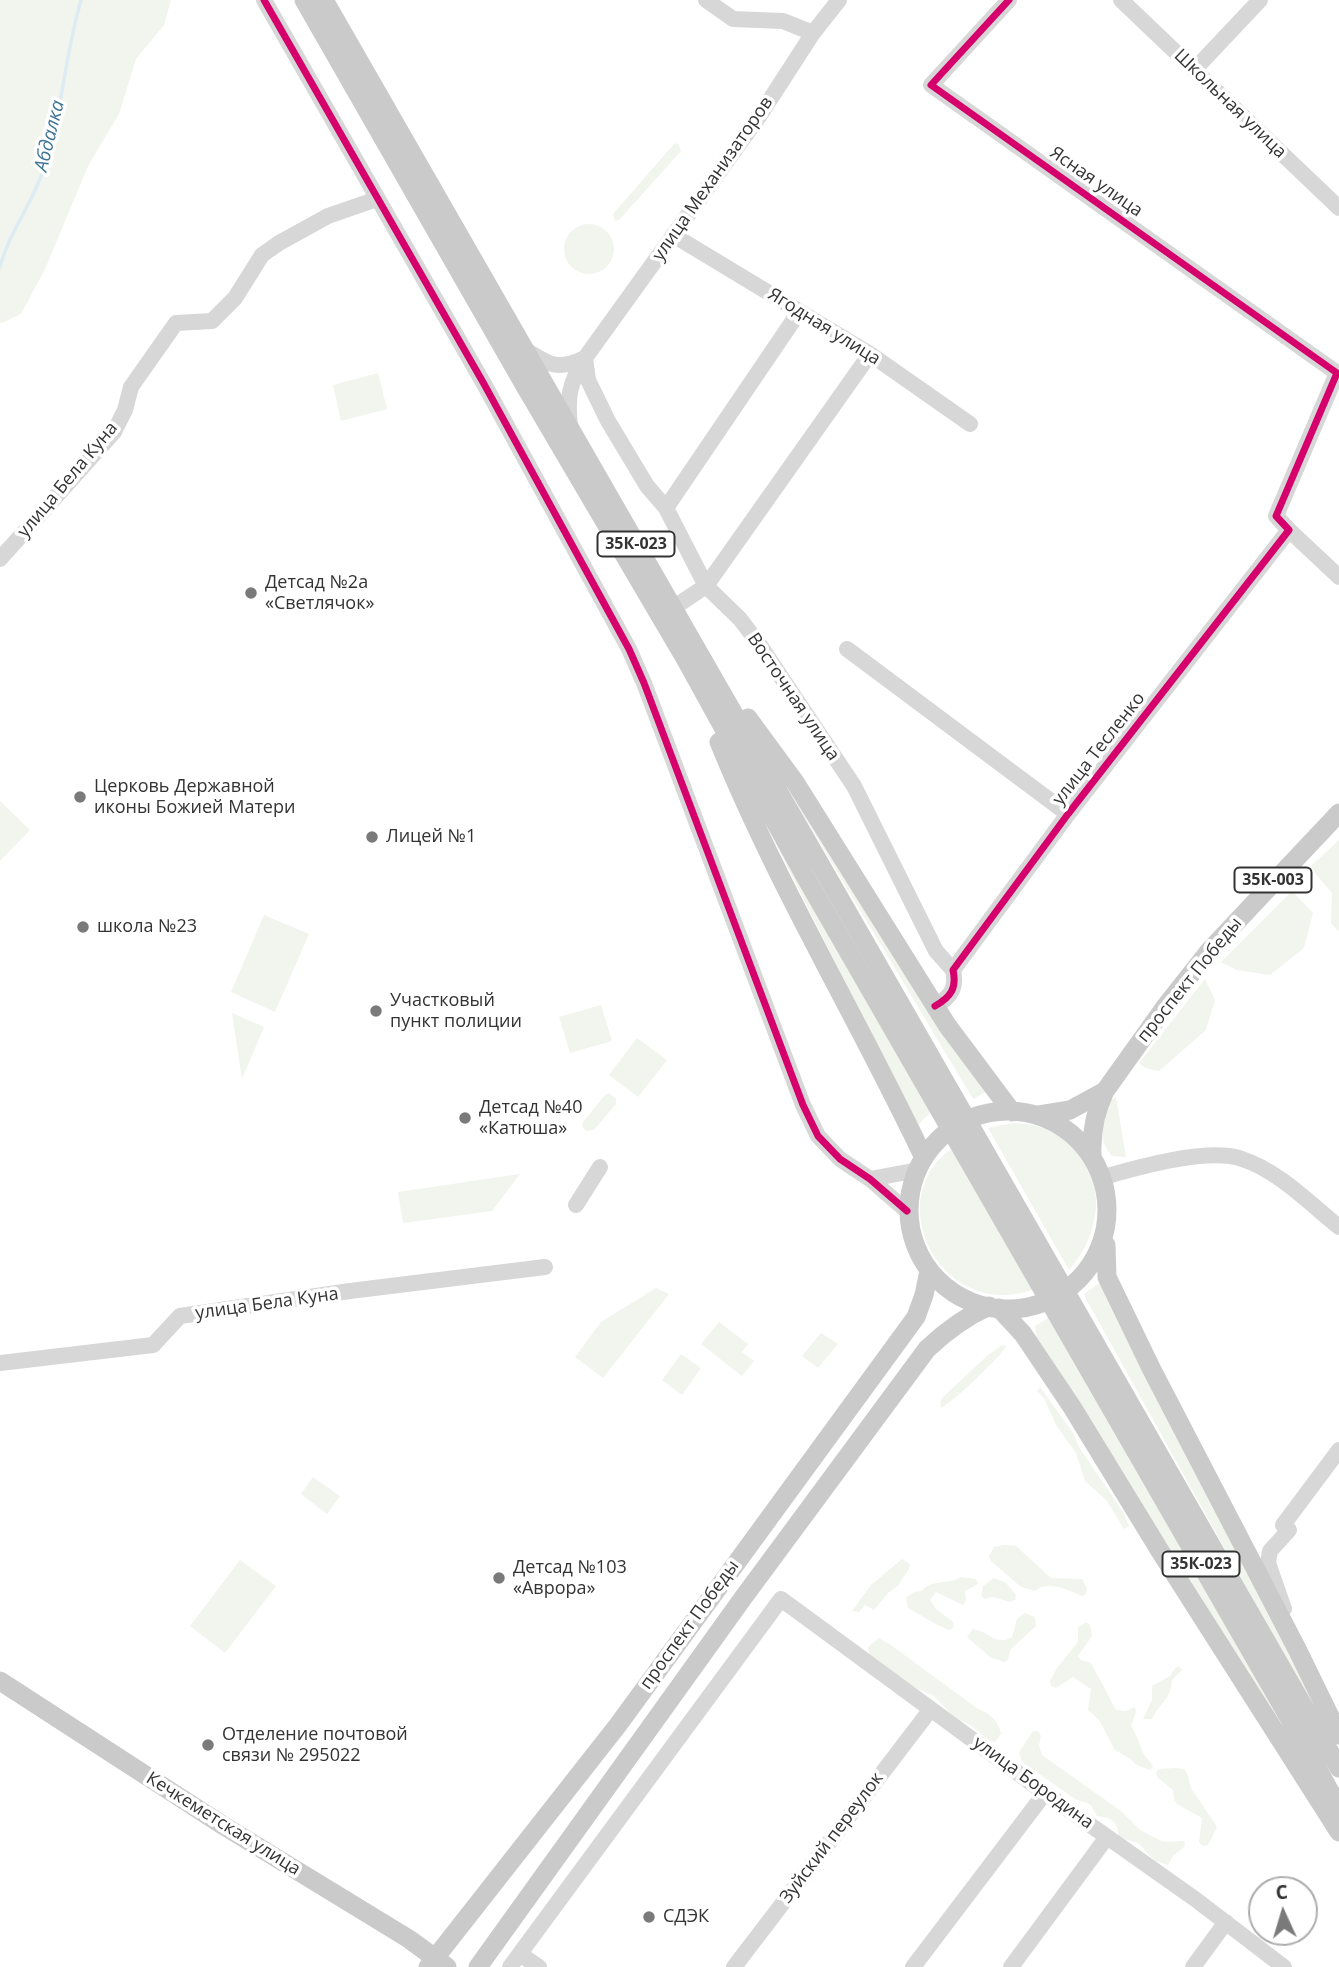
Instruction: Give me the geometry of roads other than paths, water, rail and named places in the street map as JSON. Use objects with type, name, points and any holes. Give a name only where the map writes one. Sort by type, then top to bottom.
[{"type":"main road","name":"35К-023","points":[[304,0],[686,660],[806,878],[940,1092]]},
{"type":"main road","name":"35К-023","points":[[324,0],[711,672],[940,1092],[1068,1317],[1339,1808]]},
{"type":"main road","points":[[686,660],[744,805],[895,1097],[918,1164]]},
{"type":"main road","points":[[711,672],[795,782],[936,1006],[1012,1112]]},
{"type":"main road","name":"проспект Победы","points":[[1092,1154],[1092,1126],[1105,1091],[1165,1007],[1210,950],[1339,813]]},
{"type":"main road","name":"проспект Победы","points":[[1039,1115],[1070,1111],[1105,1091]]},
{"type":"main road","points":[[1106,1240],[1091,1270],[1056,1295],[1029,1306],[994,1307],[967,1300],[946,1287],[929,1271],[915,1246],[907,1210],[918,1164],[936,1141],[958,1124],[989,1114],[1012,1112],[1039,1115],[1065,1129],[1092,1154],[1104,1177],[1110,1207],[1106,1240],[1107,1277],[1339,1735]]},
{"type":"main road","name":"проспект Победы","points":[[437,1964],[618,1724],[916,1317],[929,1271]]},
{"type":"main road","points":[[994,1307],[1023,1334],[1072,1407],[1339,1832]]},
{"type":"main road","name":"проспект Победы","points":[[478,1967],[735,1609],[927,1349],[948,1329],[967,1317],[994,1307]]},
{"type":"main road","name":"35К-023","points":[[1068,1317],[1339,1768]]},
{"type":"main road","name":"Кечкеметская улица","points":[[0,1681],[224,1826],[409,1940],[437,1964]]},
{"type":"street","points":[[264,0],[490,397],[629,649],[803,1105],[818,1136],[840,1159],[907,1210]]},
{"type":"street","points":[[706,0],[733,19],[783,21],[813,33]]},
{"type":"street","name":"улица Механизаторов","points":[[571,431],[568,394],[571,382],[585,358],[760,115],[813,33],[839,0]]},
{"type":"street","name":"Ясная улица","points":[[1009,0],[931,85],[1337,373],[1276,516],[1289,530]]},
{"type":"street","name":"Школьная улица","points":[[1121,0],[1339,208]]},
{"type":"street","points":[[1195,69],[1260,0]]},
{"type":"street","name":"улица Бела Куна","points":[[0,559],[114,432],[125,410],[131,387],[176,323],[212,321],[235,298],[262,255],[328,216],[377,199]]},
{"type":"street","name":"Ягодная улица","points":[[673,235],[870,354],[970,424]]},
{"type":"street","points":[[666,508],[799,312]]},
{"type":"street","points":[[526,350],[552,365],[559,366],[585,358]]},
{"type":"street","points":[[673,608],[706,586],[870,354]]},
{"type":"street","name":"Восточная улица","points":[[585,358],[588,380],[608,421],[647,485],[666,508],[706,586],[740,620],[759,644],[854,786],[936,951],[953,970]]},
{"type":"street","points":[[1289,530],[1339,577]]},
{"type":"street","name":"улица Тесленко","points":[[936,1006],[953,992],[953,970],[1068,814],[1289,530]]},
{"type":"street","name":"улица Тесленко","points":[[848,649],[1068,814]]},
{"type":"street","points":[[1104,1177],[1201,1155],[1240,1158],[1271,1174],[1339,1227]]},
{"type":"street","points":[[870,1180],[918,1164]]},
{"type":"street","points":[[576,1205],[600,1167]]},
{"type":"street","name":"улица Бела Куна","points":[[0,1363],[153,1345],[180,1317],[350,1291],[545,1266]]},
{"type":"street","points":[[1297,1648],[1268,1563],[1270,1551],[1289,1530],[1283,1525],[1339,1450]]},
{"type":"street","name":"улица Бородина","points":[[627,1810],[781,1600],[1226,1922],[1284,1967]]},
{"type":"street","name":"Зуйский переулок","points":[[734,1967],[931,1709]]},
{"type":"street","points":[[913,1967],[1045,1793]]},
{"type":"street","points":[[539,1967],[515,1960],[627,1810],[604,1795]]},
{"type":"street","points":[[1011,1967],[1107,1837]]},
{"type":"street","points":[[1193,1967],[1226,1922]]},
{"type":"waterway","name":"Абдалка","points":[[0,267],[44,168],[81,0]]},
{"type":"place","name":"Детсад №2а «Светлячок»","points":[[251,593]]},
{"type":"place","name":"Церковь Державной иконы Божией Матери","points":[[80,797]]},
{"type":"place","name":"Лицей №1","points":[[372,837]]},
{"type":"place","name":"школа №23","points":[[83,927]]},
{"type":"place","name":"Участковый пункт полиции","points":[[376,1011]]},
{"type":"place","name":"Детсад №40 «Катюша»","points":[[465,1118]]},
{"type":"place","name":"Детсад №103 «Аврора»","points":[[499,1578]]},
{"type":"place","name":"Отделение почтовой связи № 295022","points":[[208,1745]]},
{"type":"place","name":"СДЭК","points":[[649,1917]]}]
